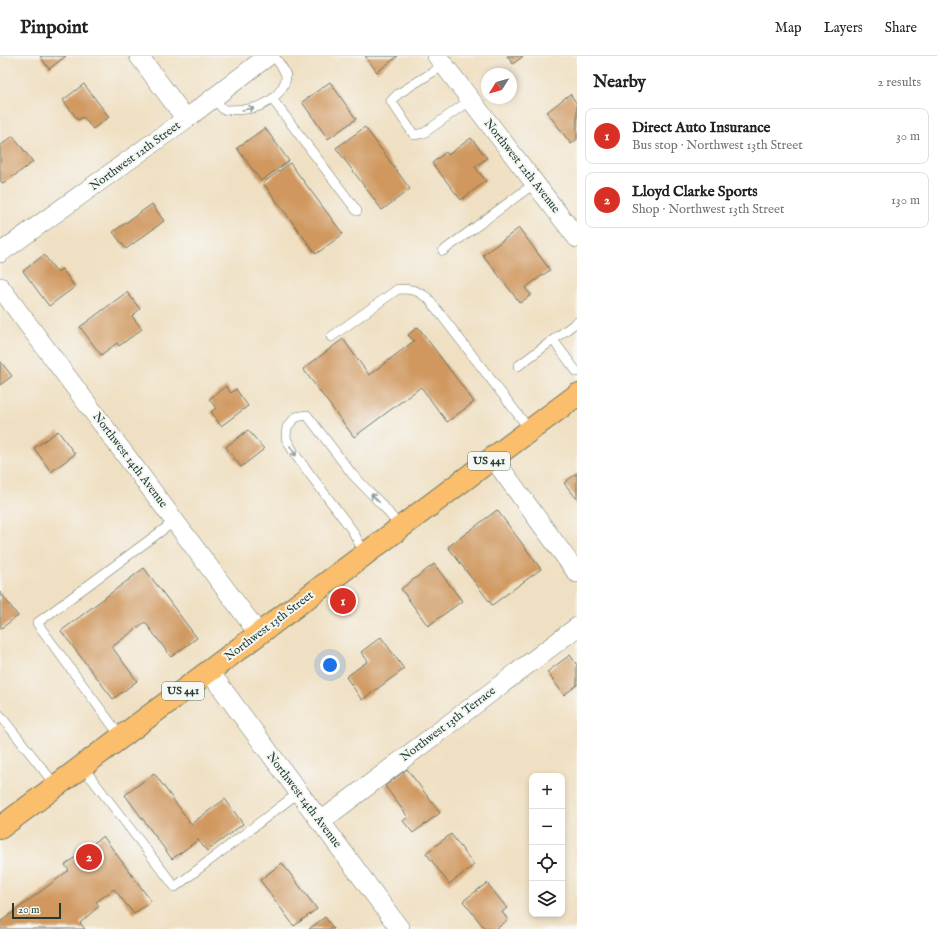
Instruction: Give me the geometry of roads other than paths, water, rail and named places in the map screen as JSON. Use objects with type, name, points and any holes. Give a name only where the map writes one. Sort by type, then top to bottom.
[{"type":"main road","name":"Northwest 13th Street","points":[[0,828],[577,394]]},
{"type":"street","points":[[139,56],[186,119]]},
{"type":"street","name":"Northwest 12th Street","points":[[0,253],[214,99],[268,56]]},
{"type":"street","name":"Northwest 12th Avenue","points":[[440,61],[577,238]]},
{"type":"street","name":"Northwest 14th Avenue","points":[[0,287],[259,634]]},
{"type":"street","points":[[493,458],[577,573]]},
{"type":"street","name":"Northwest 13th Terrace","points":[[320,822],[577,627]]},
{"type":"street","name":"Northwest 14th Avenue","points":[[209,671],[400,929]]},
{"type":"lane","points":[[214,99],[224,110],[242,110],[257,107],[273,100],[284,86],[286,77],[283,69],[274,56]]},
{"type":"lane","points":[[440,61],[398,94],[392,101],[414,135],[424,133],[470,100]]},
{"type":"lane","points":[[273,100],[357,211]]},
{"type":"lane","points":[[443,251],[535,183]]},
{"type":"lane","points":[[331,337],[398,289],[419,291],[428,298],[530,430]]},
{"type":"lane","points":[[518,366],[577,322]]},
{"type":"lane","points":[[553,340],[577,372]]},
{"type":"lane","points":[[365,554],[352,530],[294,453],[286,438],[287,427],[296,417],[307,415],[352,474],[384,507],[400,527]]},
{"type":"lane","points":[[121,737],[37,623],[175,521]]},
{"type":"lane","points":[[0,715],[56,786]]},
{"type":"lane","points":[[82,766],[175,887],[298,793]]},
{"type":"place","name":"Direct Auto Insurance","points":[[343,601]]},
{"type":"place","name":"Lloyd Clarke Sports","points":[[89,857]]}]
